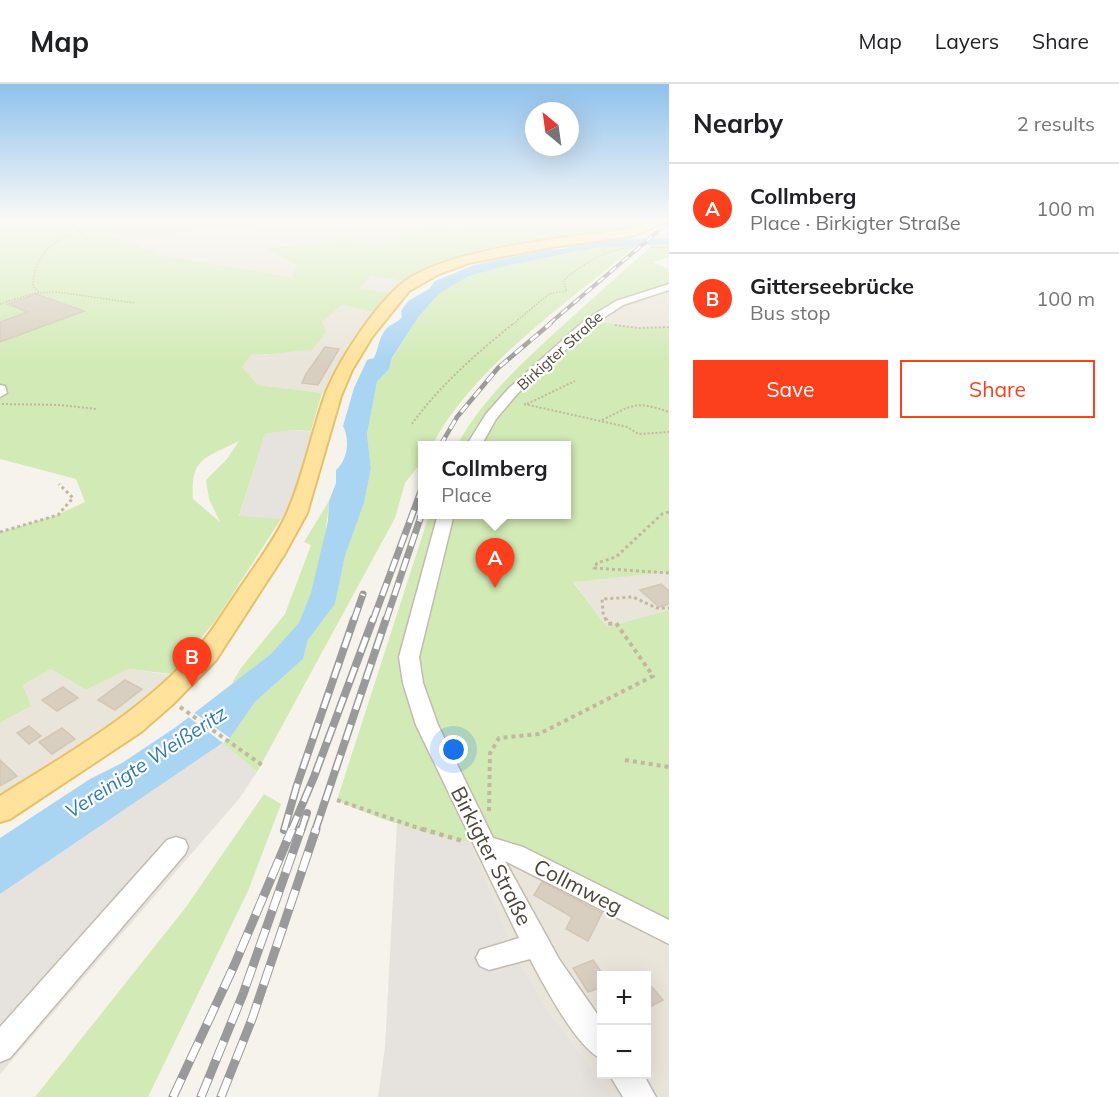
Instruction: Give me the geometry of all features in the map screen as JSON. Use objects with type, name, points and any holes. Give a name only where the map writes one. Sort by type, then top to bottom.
[{"type":"main road","points":[[0,811],[102,747],[132,725],[170,693],[207,654],[263,572],[297,513],[344,370],[366,334],[404,288],[442,268]]},
{"type":"street","name":"Birkigter Straße","points":[[476,441],[498,408],[548,358],[592,319],[605,310],[642,294],[669,287]]},
{"type":"street","name":"Birkigter Straße","points":[[445,519],[409,657],[413,683],[427,725],[537,945],[576,1011],[597,1038]]},
{"type":"street","points":[[0,1048],[176,847]]},
{"type":"street","name":"Collmweg","points":[[490,847],[514,855],[669,933]]},
{"type":"street","points":[[489,958],[537,945]]},
{"type":"street","points":[[628,1079],[641,1097]]},
{"type":"path","points":[[35,268],[32,276],[33,286],[39,292]]},
{"type":"path","points":[[412,424],[426,405],[454,376],[502,333],[549,294],[567,291],[563,281],[578,268]]},
{"type":"path","points":[[0,304],[39,292],[57,292],[135,303]]},
{"type":"path","points":[[615,325],[639,328],[669,327]]},
{"type":"path","points":[[498,408],[524,404],[548,396],[575,381]]},
{"type":"path","points":[[602,420],[634,402],[669,412]]},
{"type":"path","points":[[0,404],[60,405],[96,409]]},
{"type":"path","points":[[524,404],[602,420],[627,427],[639,434],[669,432]]},
{"type":"path","points":[[0,532],[57,515],[73,498],[58,484]]},
{"type":"path","points":[[669,512],[662,514],[616,557],[597,563],[594,568],[669,573]]},
{"type":"path","points":[[337,800],[397,822],[490,847],[490,753],[499,738],[539,734],[653,676],[616,623],[608,624],[603,613],[602,599],[620,596],[642,599],[655,608],[669,608]]},
{"type":"path","points":[[177,705],[184,699]]},
{"type":"path","points":[[187,711],[262,765]]},
{"type":"path","points":[[625,760],[669,767]]},
{"type":"shaded area","points":[[240,268],[296,268],[293,277]]},
{"type":"shaded area","points":[[370,276],[406,282],[393,294],[358,289]]},
{"type":"shaded area","points":[[669,287],[669,327],[639,328],[592,319],[605,310]]},
{"type":"shaded area","points":[[342,305],[377,313],[328,394],[258,385],[242,367],[252,354],[265,355],[289,350],[312,350],[322,322]]},
{"type":"shaded area","points":[[292,430],[316,432],[285,520],[239,517],[265,434]]},
{"type":"shaded area","points":[[669,572],[669,610],[607,627],[573,581]]},
{"type":"shaded area","points":[[51,669],[86,690],[129,669],[177,676],[158,694],[0,801],[0,723],[31,706],[23,685]]},
{"type":"shaded area","points":[[223,743],[257,772],[239,799],[0,1074],[0,894]]},
{"type":"shaded area","points":[[397,822],[471,843],[516,957],[552,1016],[597,1075],[597,1079],[600,1079],[614,1097],[378,1097],[385,1047]]},
{"type":"shaded area","points":[[471,843],[485,845],[669,923],[669,1097],[614,1097],[600,1079],[651,1079],[651,971],[597,971],[597,1075],[552,1016],[516,957]]},
{"type":"green space","points":[[0,268],[240,268],[292,277],[296,268],[429,268],[402,281],[370,276],[359,289],[389,293],[373,312],[342,305],[322,322],[326,332],[312,350],[252,354],[242,367],[258,385],[322,393],[311,431],[292,430],[265,434],[239,516],[281,519],[215,621],[171,674],[129,669],[86,690],[51,669],[23,685],[31,706],[0,723],[0,532],[57,515],[85,502],[76,479],[0,459]],"holes":[[[239,441],[227,459],[206,480],[209,499],[220,522],[193,499],[194,475],[202,461]]]},
{"type":"green space","points":[[498,268],[608,268],[497,362],[473,388],[435,441],[418,441],[418,466],[405,483],[395,518],[257,772],[223,743],[230,738],[255,702],[303,659],[308,640],[335,604],[345,556],[364,503],[371,469],[367,434],[377,382],[389,369],[392,359],[419,316],[440,293],[469,276]]},
{"type":"green space","points":[[627,268],[669,269],[669,287],[642,294],[593,320],[639,328],[669,327],[669,572],[573,582],[607,627],[669,610],[669,923],[485,845],[409,827],[337,800],[428,519],[571,519],[571,441],[459,441],[479,412],[504,382]]},
{"type":"green space","points":[[329,501],[320,563],[300,622],[288,638],[269,656],[232,683],[241,668],[285,614],[311,545],[304,542]]},
{"type":"green space","points":[[264,794],[281,804],[248,891],[148,1097],[35,1097],[186,907]]},
{"type":"water","name":"Vereinigte Weißeritz","points":[[466,268],[498,268],[469,276],[440,293],[419,316],[392,358],[389,369],[377,382],[367,434],[371,469],[364,503],[345,556],[335,604],[308,640],[303,659],[255,702],[230,738],[0,894],[0,838],[90,779],[122,763],[176,727],[271,654],[299,623],[311,593],[328,521],[329,501],[336,483],[336,470],[343,461],[347,449],[347,437],[343,426],[354,388],[367,360],[374,358],[383,333],[402,317],[401,311],[408,301],[429,289],[435,281]]},
{"type":"pier","points":[[193,712],[230,738],[223,743],[187,716]]},
{"type":"building","points":[[36,294],[84,311],[0,342],[0,322],[28,312],[8,304]]},
{"type":"building","points":[[325,347],[339,349],[318,385],[302,383],[306,374]]},
{"type":"building","points":[[661,584],[669,591],[669,604],[659,607],[640,590]]},
{"type":"building","points":[[125,680],[142,689],[115,710],[98,700]]},
{"type":"building","points":[[63,687],[78,698],[57,711],[42,700]]},
{"type":"building","points":[[29,726],[41,736],[29,744],[17,733]]},
{"type":"building","points":[[62,728],[75,739],[52,754],[39,742]]},
{"type":"building","points":[[0,760],[17,776],[0,786]]},
{"type":"building","points":[[542,882],[602,913],[588,941],[566,929],[572,917],[534,895]]},
{"type":"building","points":[[593,960],[601,971],[597,971],[597,989],[588,992],[573,968]]},
{"type":"building","points":[[651,986],[663,1000],[651,1006]]},
{"type":"railway","points":[[549,324],[615,268]]},
{"type":"railway","points":[[443,441],[457,417],[498,368],[551,323]]},
{"type":"railway","points":[[373,620],[418,499]]},
{"type":"railway","points":[[386,620],[420,519]]},
{"type":"railway","points":[[354,620],[363,594]]},
{"type":"railway","points":[[284,830],[297,785],[354,619]]},
{"type":"railway","points":[[291,831],[314,777],[373,619]]},
{"type":"railway","points":[[315,831],[386,619]]},
{"type":"railway","points":[[301,831],[307,813]]},
{"type":"railway","points":[[173,1097],[234,966],[292,829]]},
{"type":"railway","points":[[201,1097],[243,994],[301,829]]},
{"type":"railway","points":[[221,1097],[252,1019],[316,829]]},
{"type":"place","name":"Collmberg","points":[[495,588]]},
{"type":"place","name":"Gitterseebrücke","points":[[192,687]]}]
